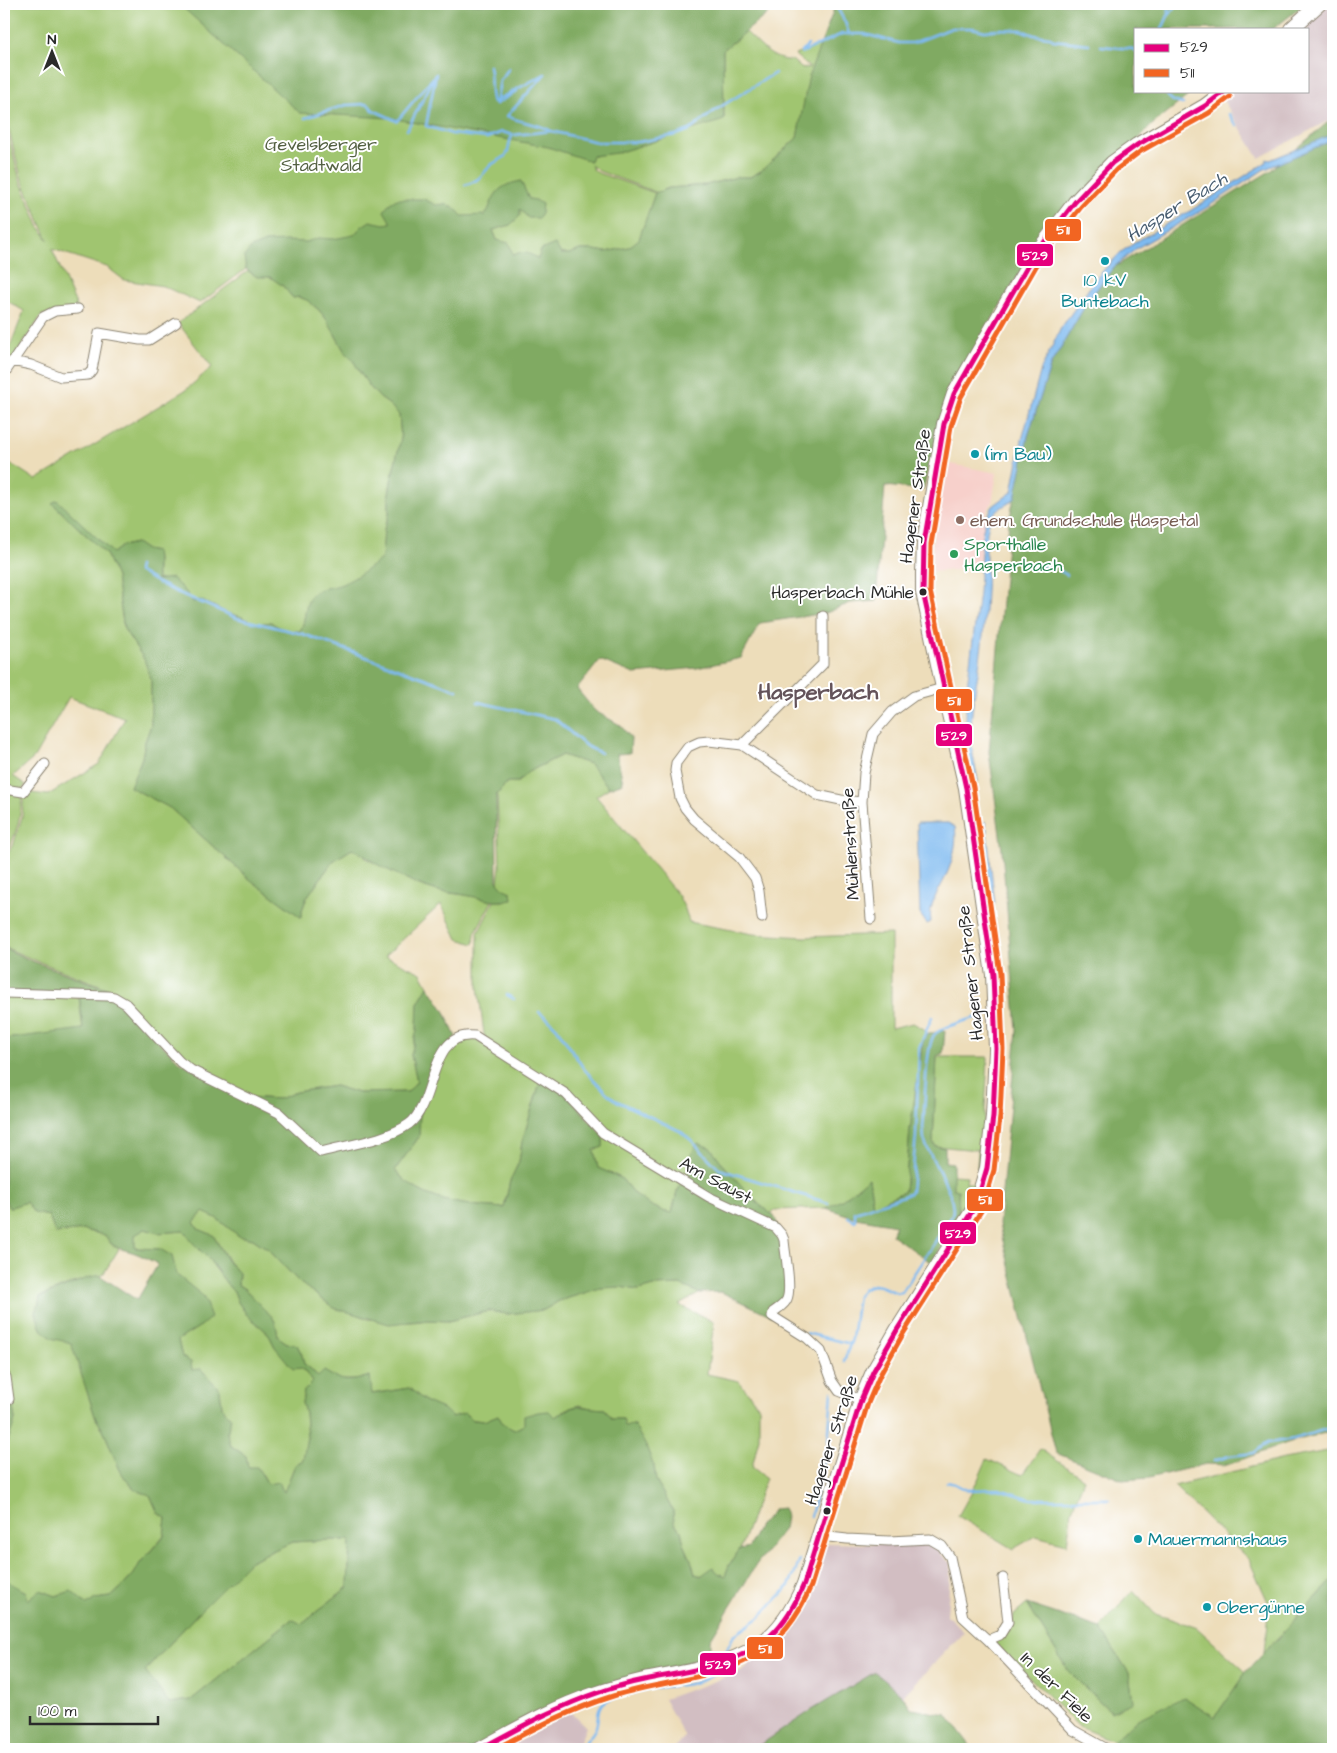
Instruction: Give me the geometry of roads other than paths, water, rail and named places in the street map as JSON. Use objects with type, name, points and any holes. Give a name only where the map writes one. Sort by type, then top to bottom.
[{"type":"main road","points":[[1292,28],[1319,4]]},
{"type":"main road","name":"Hagener Straße","points":[[480,1749],[532,1720],[571,1702],[642,1681],[686,1672],[734,1658],[758,1646],[772,1634],[793,1608],[804,1584],[861,1400],[874,1372],[897,1330],[976,1205],[989,1156],[996,1049],[993,975],[966,788],[943,688],[922,573],[924,543],[943,429],[954,394],[1033,257],[1075,202],[1112,163],[1205,106],[1224,92]]},
{"type":"street","points":[[4,374],[43,317],[55,311],[78,309]]},
{"type":"street","points":[[12,361],[61,377],[88,375],[92,370],[99,333],[150,340],[176,323]]},
{"type":"street","points":[[742,746],[823,664],[823,616]]},
{"type":"street","name":"Mühlenstraße","points":[[871,919],[862,802],[864,773],[873,734],[892,712],[914,696],[943,688]]},
{"type":"street","points":[[762,918],[759,891],[755,878],[739,857],[694,819],[680,798],[676,763],[688,747],[699,742],[710,741],[742,746],[817,795],[862,802]]},
{"type":"street","points":[[4,789],[23,792],[45,764]]},
{"type":"street","name":"Am Saust","points":[[4,993],[108,996],[118,999],[126,1004],[180,1062],[191,1070],[279,1113],[321,1152],[394,1134],[411,1123],[421,1109],[444,1050],[457,1037],[475,1036],[566,1094],[603,1134],[709,1197],[776,1228],[784,1240],[789,1289],[784,1304],[773,1312],[772,1316],[807,1338],[821,1351],[832,1381],[840,1391],[861,1400]]},
{"type":"street","points":[[4,1375],[6,1377],[8,1399],[4,1403]]},
{"type":"street","name":"In der Fiele","points":[[820,1536],[847,1540],[930,1539],[942,1546],[950,1557],[963,1617],[988,1640],[1073,1730],[1107,1749],[1105,1749]]},
{"type":"street","points":[[988,1640],[1000,1635],[1008,1622],[1003,1578]]},
{"type":"water","points":[[1333,134],[1333,140],[1263,170],[1206,208],[1137,248],[1113,268],[1088,301],[1051,364],[1028,436],[1015,498],[994,514],[987,531],[984,630],[971,722],[973,756],[978,781],[975,781],[966,747],[966,694],[979,593],[982,535],[985,520],[993,506],[1012,492],[1022,440],[1041,369],[1061,328],[1097,277],[1121,252],[1190,211],[1265,163],[1267,159],[1270,160]]},
{"type":"water","points":[[981,822],[986,822],[995,904],[991,905]]},
{"type":"water","points":[[917,823],[948,823],[955,827],[956,833],[952,859],[932,904],[931,922],[927,924],[920,914]]},
{"type":"waterway","points":[[835,4],[849,34]]},
{"type":"waterway","points":[[1169,15],[1176,6]]},
{"type":"waterway","points":[[1162,28],[1168,16],[1168,9]]},
{"type":"waterway","points":[[801,53],[842,34],[864,34],[899,43],[913,43],[952,28],[972,28],[985,31],[1000,29],[1021,30],[1034,35],[1050,37],[1053,40],[1089,44]]},
{"type":"waterway","points":[[801,52],[808,45]]},
{"type":"waterway","points":[[1101,46],[1134,50]]},
{"type":"waterway","points":[[489,66],[493,102],[545,74],[507,116],[551,131]]},
{"type":"waterway","points":[[509,68],[500,81],[496,104],[517,91]]},
{"type":"waterway","points":[[305,118],[346,105],[368,104],[373,110],[397,121],[436,74],[426,126],[452,134],[487,138],[502,132],[513,135],[551,131],[597,142],[638,142],[676,135],[690,130],[717,109],[775,73]]},
{"type":"waterway","points":[[407,130],[434,78]]},
{"type":"waterway","points":[[1166,92],[1172,100],[1183,104]]},
{"type":"waterway","points":[[1229,114],[1237,126]]},
{"type":"waterway","points":[[465,185],[477,180],[492,164],[507,154],[513,135]]},
{"type":"waterway","points":[[1026,567],[1047,565]]},
{"type":"waterway","points":[[139,566],[138,571],[158,583],[237,618],[303,634],[457,690]]},
{"type":"waterway","points":[[1060,571],[1067,575]]},
{"type":"waterway","points":[[478,702],[555,719],[586,746],[601,753]]},
{"type":"waterway","points":[[507,995],[514,999]]},
{"type":"waterway","points":[[539,1012],[557,1028],[584,1069],[607,1093],[617,1101],[680,1131],[719,1169],[828,1203]]},
{"type":"waterway","points":[[848,1217],[855,1221],[855,1212],[911,1192],[916,1135],[919,1048],[932,1017]]},
{"type":"waterway","name":"Hasper Bach","points":[[844,1361],[852,1339],[858,1296],[864,1289],[873,1285],[897,1293],[902,1292],[952,1216],[951,1198],[924,1138],[927,1065],[931,1042],[937,1032],[977,1017]]},
{"type":"waterway","points":[[806,1333],[851,1344]]},
{"type":"waterway","name":"Hasper Bach","points":[[811,1516],[828,1444],[832,1392]]},
{"type":"waterway","points":[[1214,1461],[1229,1456],[1254,1453],[1267,1443],[1294,1439],[1333,1427]]},
{"type":"waterway","points":[[947,1482],[967,1490],[999,1489],[1031,1499],[1109,1499]]},
{"type":"waterway","name":"Hasper Bach","points":[[723,1657],[734,1635],[759,1618],[789,1586],[800,1560]]},
{"type":"waterway","name":"Hasper Bach","points":[[579,1749],[595,1730],[600,1706],[605,1701],[647,1689],[695,1683],[712,1675],[717,1669]]},
{"type":"place","name":"10 kV Buntebach","points":[[1105,261]]},
{"type":"place","name":"(im Bau)","points":[[975,454]]},
{"type":"place","name":"ehem. Grundschule Haspetal","points":[[960,520]]},
{"type":"place","name":"Sporthalle Hasperbach","points":[[954,554]]},
{"type":"place","name":"Hasperbach Mühle","points":[[923,592]]},
{"type":"place","name":"Mauermannshaus","points":[[1138,1539]]},
{"type":"place","name":"Obergünne","points":[[1207,1607]]},
{"type":"district","name":"Hasperbach","points":[[818,691]]},
{"type":"park label","name":"Gevelsberger Stadtwald","points":[[321,154]]}]
